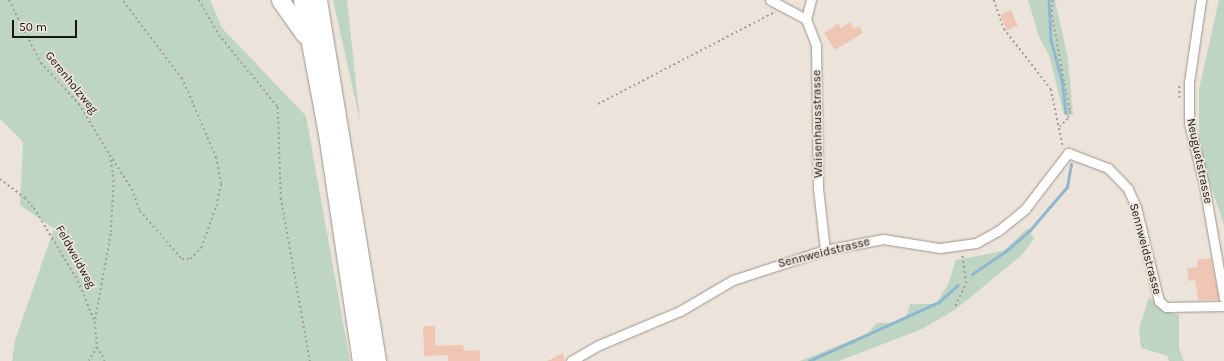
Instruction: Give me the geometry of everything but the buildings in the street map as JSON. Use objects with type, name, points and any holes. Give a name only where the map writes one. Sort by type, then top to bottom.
[{"type":"highway","points":[[280,0],[294,16],[312,51]]},
{"type":"highway","points":[[302,0],[312,51],[362,361]]},
{"type":"highway","points":[[318,0],[377,361]]},
{"type":"street","points":[[770,0],[782,9],[806,19],[811,0]]},
{"type":"street","name":"Neuguetstrasse","points":[[1201,0],[1189,82],[1189,123],[1204,185],[1224,298]]},
{"type":"street","name":"Waisenhausstrasse","points":[[806,19],[816,45],[818,188],[825,250]]},
{"type":"street","name":"Sennweidstrasse","points":[[571,361],[600,345],[680,311],[733,280],[825,250],[883,239],[940,248],[961,247],[986,238],[1009,223],[1036,197],[1068,153],[1108,168],[1128,189],[1136,207],[1159,301],[1166,307],[1224,306]]},
{"type":"path","name":"Gerenholzweg","points":[[10,0],[41,63],[79,104],[110,155],[114,180],[111,234],[95,322]]},
{"type":"path","points":[[110,155],[132,189],[140,210],[182,259],[190,260],[201,248],[216,206],[221,184],[216,158],[182,79],[122,0]]},
{"type":"path","points":[[198,0],[219,35],[278,107],[281,198],[310,361]]},
{"type":"path","points":[[994,0],[1004,29],[1051,89],[1060,127],[1062,147],[1068,153]]},
{"type":"path","points":[[1053,0],[1052,15],[1070,110],[1068,119],[1060,127]]},
{"type":"path","points":[[598,104],[782,9]]},
{"type":"path","name":"Feldweidweg","points":[[0,179],[26,198],[46,224],[78,281],[95,322],[97,347]]},
{"type":"path","points":[[955,306],[966,283],[961,247]]},
{"type":"path","points":[[89,361],[97,347]]},
{"type":"path","points":[[97,347],[105,361]]},
{"type":"green space","points":[[0,0],[210,0],[222,28],[306,116],[350,361],[12,361],[15,340],[54,229],[20,205],[23,142],[0,119]]},
{"type":"green space","points":[[333,0],[347,0],[360,121]]},
{"type":"green space","points":[[1028,0],[1055,0],[1068,59],[1073,115],[1064,115],[1049,55],[1039,37]]},
{"type":"green space","points":[[1219,0],[1224,0],[1224,225],[1199,151],[1199,89]]},
{"type":"green space","points":[[1028,228],[1034,239],[1022,255],[956,309],[922,329],[839,361],[800,361],[867,334],[877,323],[892,323],[906,317],[910,304],[936,304],[948,284],[956,260],[1003,251]]},
{"type":"green space","points":[[1149,297],[1162,310],[1179,315],[1179,348],[1184,361],[1169,361],[1168,356],[1141,348],[1139,329]]},
{"type":"waterway","points":[[1049,0],[1051,40],[1062,80],[1066,113]]},
{"type":"waterway","points":[[972,274],[1005,252],[1030,230],[1067,187],[1071,164]]},
{"type":"waterway","points":[[809,361],[939,302],[958,285]]}]
